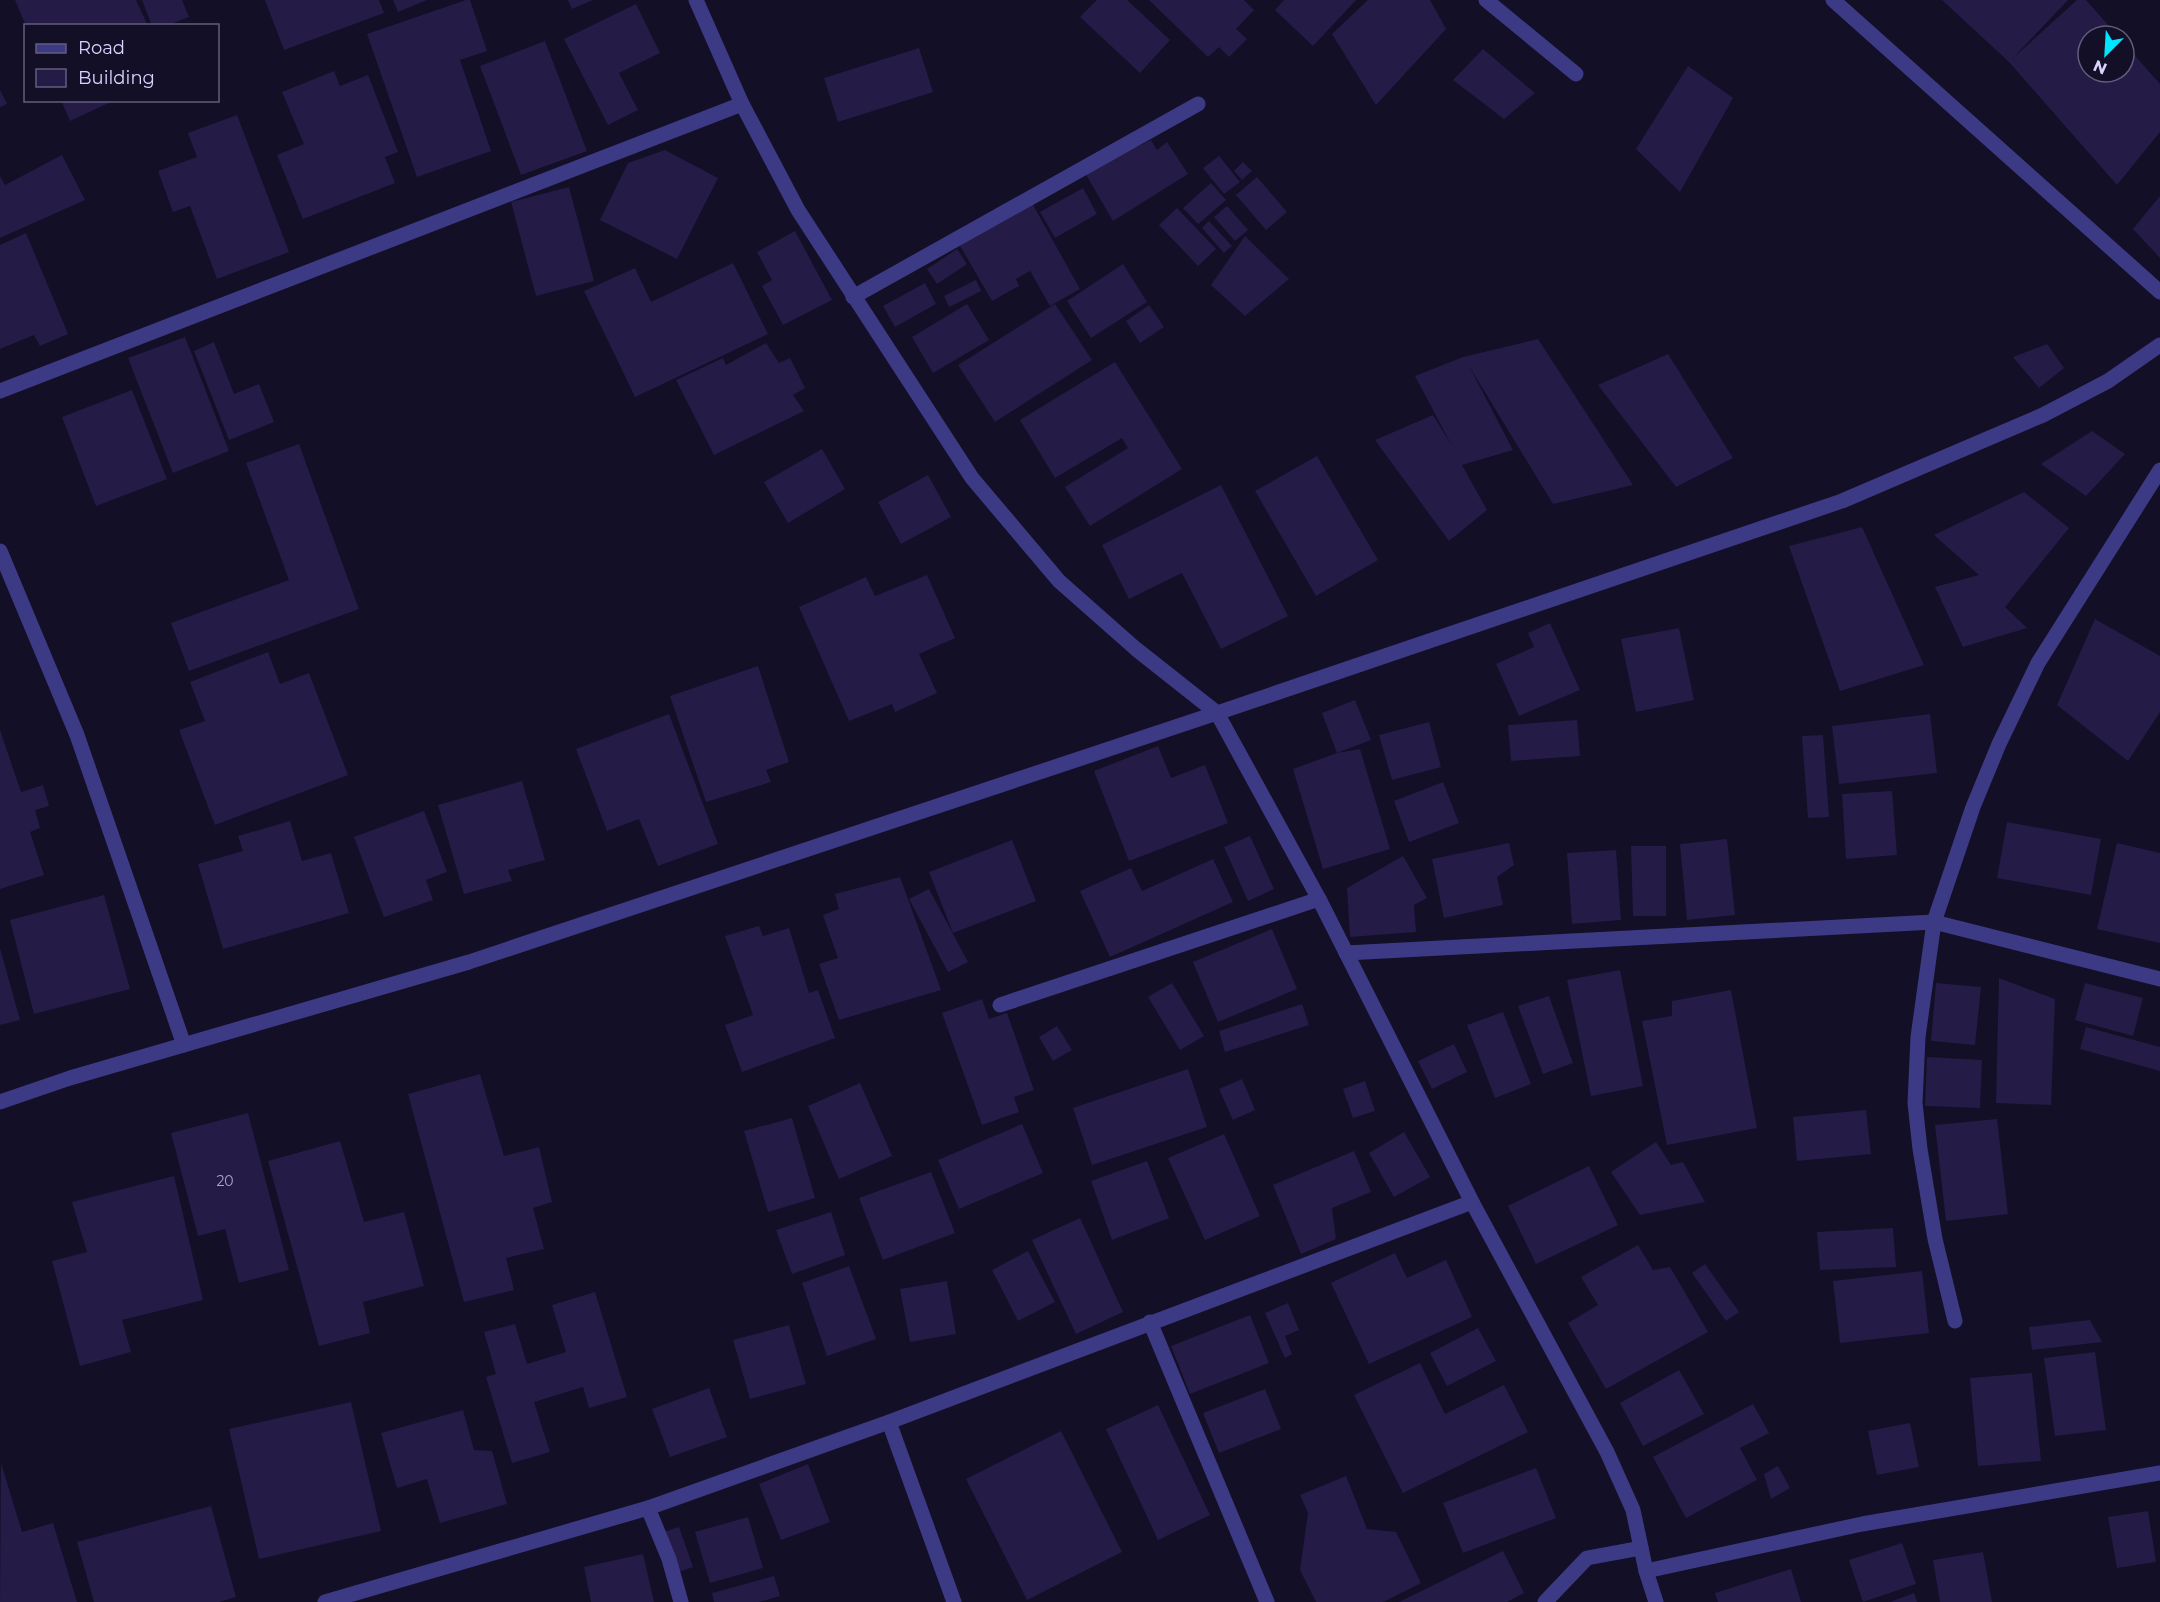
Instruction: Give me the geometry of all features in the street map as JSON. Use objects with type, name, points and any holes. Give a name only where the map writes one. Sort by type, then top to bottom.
[{"type":"street","points":[[696,0],[742,104],[798,210],[972,478],[1059,581],[1136,650],[1217,713],[1319,899],[1472,1202],[1607,1452],[1633,1510],[1646,1571],[1656,1602]]},
{"type":"street","points":[[1486,0],[1576,74]]},
{"type":"street","points":[[1833,0],[2160,292]]},
{"type":"street","points":[[0,391],[742,104]]},
{"type":"street","points":[[853,297],[1197,104]]},
{"type":"street","points":[[0,1102],[70,1078],[469,962],[1217,713],[1842,501],[2043,416],[2108,381],[2160,345]]},
{"type":"street","points":[[1955,1321],[1935,1239],[1915,1103],[1918,1037],[1928,951],[1934,922],[1973,807],[1999,744],[2038,663],[2160,470]]},
{"type":"street","points":[[0,551],[77,735],[184,1045]]},
{"type":"street","points":[[1000,1005],[1319,899]]},
{"type":"street","points":[[1346,953],[1934,922],[2160,979]]},
{"type":"street","points":[[325,1602],[648,1508],[889,1422],[1472,1202]]},
{"type":"street","points":[[1150,1322],[1267,1602]]},
{"type":"street","points":[[889,1422],[954,1602]]},
{"type":"street","points":[[1646,1571],[1862,1524],[2160,1473]]},
{"type":"street","points":[[648,1508],[669,1559],[681,1602]]},
{"type":"street","points":[[1545,1602],[1587,1558],[1641,1548]]},
{"type":"building","points":[[15,0],[136,0],[147,24],[25,24]]},
{"type":"building","points":[[142,0],[182,0],[189,17],[171,24],[151,24]]},
{"type":"building","points":[[265,0],[379,0],[384,13],[284,50]]},
{"type":"building","points":[[393,0],[427,0],[398,12]]},
{"type":"building","points":[[470,0],[487,51],[460,60],[491,151],[417,177],[367,34]]},
{"type":"building","points":[[568,0],[593,0],[572,9]]},
{"type":"building","points":[[1097,0],[1127,0],[1170,40],[1140,73],[1080,17]]},
{"type":"building","points":[[1149,0],[1244,0],[1254,10],[1236,29],[1247,39],[1229,57],[1219,47],[1208,57]]},
{"type":"building","points":[[1284,0],[1356,0],[1313,46],[1275,10]]},
{"type":"building","points":[[1368,0],[1430,0],[1446,29],[1376,105],[1332,34]]},
{"type":"building","points":[[1942,0],[2068,0],[2013,58],[2077,0],[2086,0],[2107,24],[2076,24],[2076,84],[2136,84],[2136,57],[2160,84],[2160,132],[2117,185],[2009,62]]},
{"type":"building","points":[[636,4],[660,53],[619,73],[638,110],[608,125],[564,39]]},
{"type":"building","points":[[545,41],[587,151],[521,175],[480,66]]},
{"type":"building","points":[[919,48],[933,92],[838,122],[824,78]]},
{"type":"building","points":[[1483,49],[1535,93],[1504,119],[1453,80]]},
{"type":"building","points":[[1688,66],[1733,98],[1680,192],[1636,149]]},
{"type":"building","points":[[334,71],[340,86],[368,75],[398,152],[385,157],[395,183],[303,219],[277,155],[304,144],[282,92]]},
{"type":"building","points":[[0,90],[7,104],[0,107]]},
{"type":"building","points":[[62,102],[111,102],[70,121]]},
{"type":"building","points":[[237,115],[289,252],[217,279],[190,206],[173,212],[158,171],[197,157],[188,133]]},
{"type":"building","points":[[1151,140],[1157,150],[1167,142],[1188,174],[1113,221],[1085,173]]},
{"type":"building","points":[[665,150],[718,178],[677,259],[600,220],[628,163]]},
{"type":"building","points":[[62,155],[85,200],[0,238],[0,176],[5,185]]},
{"type":"building","points":[[1219,156],[1240,182],[1224,194],[1203,168]]},
{"type":"building","points":[[1243,162],[1252,171],[1242,180],[1234,171]]},
{"type":"building","points":[[1257,177],[1287,212],[1266,230],[1236,195]]},
{"type":"building","points":[[1211,183],[1226,200],[1198,224],[1183,208]]},
{"type":"building","points":[[569,187],[594,281],[536,296],[511,202]]},
{"type":"building","points":[[1083,188],[1097,214],[1055,238],[1040,212]]},
{"type":"building","points":[[2160,196],[2160,258],[2133,229]]},
{"type":"building","points":[[1032,203],[1080,289],[1050,306],[1030,271],[1016,279],[1019,286],[992,301],[959,244]]},
{"type":"building","points":[[1227,206],[1248,230],[1235,241],[1214,217]]},
{"type":"building","points":[[1177,208],[1216,249],[1198,266],[1159,225]]},
{"type":"building","points":[[1209,221],[1232,246],[1224,253],[1202,228]]},
{"type":"building","points":[[795,231],[832,300],[783,325],[762,286],[772,280],[757,252]]},
{"type":"building","points":[[26,233],[68,334],[40,346],[34,335],[0,349],[0,245]]},
{"type":"building","points":[[1245,236],[1289,279],[1245,316],[1211,285]]},
{"type":"building","points":[[957,249],[967,264],[937,284],[927,269]]},
{"type":"building","points":[[733,263],[768,334],[635,397],[584,291],[635,268],[651,302]]},
{"type":"building","points":[[1123,264],[1147,302],[1091,338],[1067,301]]},
{"type":"building","points":[[976,280],[981,291],[949,307],[944,296]]},
{"type":"building","points":[[925,283],[936,304],[895,327],[883,306]]},
{"type":"building","points":[[967,304],[989,340],[933,373],[912,337]]},
{"type":"building","points":[[1055,304],[1092,360],[995,422],[958,365]]},
{"type":"building","points":[[1149,305],[1164,327],[1140,343],[1126,321]]},
{"type":"building","points":[[185,337],[229,451],[173,473],[128,358]]},
{"type":"building","points":[[1538,339],[1633,485],[1553,504],[1469,366],[1513,450],[1462,465],[1487,510],[1449,541],[1375,440],[1433,415],[1452,446],[1415,376],[1463,357]]},
{"type":"building","points":[[214,342],[234,394],[259,384],[274,422],[229,440],[194,351]]},
{"type":"building","points":[[766,343],[779,363],[790,358],[805,388],[793,395],[804,411],[714,455],[676,380],[723,358],[726,365]]},
{"type":"building","points":[[2047,344],[2064,368],[2039,388],[2013,357]]},
{"type":"building","points":[[1668,354],[1733,458],[1676,487],[1598,385]]},
{"type":"building","points":[[1115,362],[1182,469],[1090,526],[1065,487],[1128,448],[1122,438],[1055,478],[1020,420]]},
{"type":"building","points":[[132,390],[167,479],[96,506],[62,417]]},
{"type":"building","points":[[2092,431],[2125,454],[2086,496],[2041,464]]},
{"type":"building","points":[[299,444],[359,609],[189,671],[171,623],[289,580],[246,463]]},
{"type":"building","points":[[822,449],[845,489],[788,523],[764,482]]},
{"type":"building","points":[[1317,456],[1378,560],[1316,596],[1255,491]]},
{"type":"building","points":[[928,475],[951,517],[901,544],[878,502]]},
{"type":"building","points":[[1221,485],[1288,616],[1221,649],[1182,573],[1129,599],[1102,545]]},
{"type":"building","points":[[2024,492],[2069,528],[2005,607],[2027,628],[1963,647],[1935,587],[1979,575],[1934,535]]},
{"type":"building","points":[[1862,527],[1924,665],[1840,691],[1789,546]]},
{"type":"building","points":[[927,575],[955,638],[919,654],[937,693],[895,712],[892,704],[849,721],[799,607],[866,577],[875,596]]},
{"type":"building","points":[[2095,619],[2160,656],[2160,712],[2128,761],[2057,705]]},
{"type":"building","points":[[1550,623],[1580,690],[1519,716],[1496,664],[1534,647],[1528,633]]},
{"type":"building","points":[[1679,628],[1694,700],[1636,712],[1621,639]]},
{"type":"building","points":[[268,652],[280,684],[309,673],[348,775],[215,825],[179,730],[205,721],[190,682]]},
{"type":"building","points":[[758,666],[789,762],[766,770],[771,782],[706,802],[670,696]]},
{"type":"building","points":[[1355,700],[1371,740],[1337,753],[1322,713]]},
{"type":"building","points":[[669,714],[718,844],[658,866],[639,819],[607,831],[576,749]]},
{"type":"building","points":[[1930,714],[1937,773],[1839,784],[1832,726]]},
{"type":"building","points":[[1577,720],[1580,756],[1511,761],[1508,725]]},
{"type":"building","points":[[1429,722],[1441,767],[1392,780],[1379,735]]},
{"type":"building","points":[[0,730],[21,792],[43,785],[49,806],[35,810],[40,828],[30,832],[44,875],[0,889]]},
{"type":"building","points":[[1823,735],[1829,817],[1808,818],[1802,736]]},
{"type":"building","points":[[1158,746],[1171,778],[1205,765],[1228,823],[1129,861],[1094,771]]},
{"type":"building","points":[[1360,749],[1390,849],[1323,869],[1293,769],[1337,753]]},
{"type":"building","points":[[522,781],[545,860],[508,870],[512,881],[464,894],[438,805]]},
{"type":"building","points":[[1443,782],[1459,823],[1409,842],[1394,801]]},
{"type":"building","points":[[1892,791],[1897,855],[1846,859],[1842,794]]},
{"type":"building","points":[[424,811],[447,872],[426,880],[433,900],[384,917],[354,837]]},
{"type":"building","points":[[290,821],[302,861],[331,853],[349,913],[223,949],[198,864],[243,851],[238,836]]},
{"type":"building","points":[[2007,822],[2101,839],[2091,895],[1997,878]]},
{"type":"building","points":[[1250,836],[1274,889],[1248,901],[1224,847]]},
{"type":"building","points":[[1727,839],[1735,915],[1687,920],[1680,844]]},
{"type":"building","points":[[1012,840],[1036,901],[953,933],[929,872]]},
{"type":"building","points":[[1509,843],[1514,865],[1497,877],[1503,905],[1444,918],[1432,859]]},
{"type":"building","points":[[2117,843],[2160,853],[2160,943],[2097,929]]},
{"type":"building","points":[[1631,846],[1666,846],[1666,916],[1633,916]]},
{"type":"building","points":[[1616,850],[1621,920],[1572,924],[1567,853]]},
{"type":"building","points":[[1403,856],[1427,898],[1414,905],[1416,932],[1350,937],[1347,888]]},
{"type":"building","points":[[1213,859],[1233,902],[1110,957],[1080,891],[1131,868],[1142,891]]},
{"type":"building","points":[[900,877],[941,990],[839,1020],[819,964],[838,958],[823,915],[839,909],[835,894]]},
{"type":"building","points":[[929,889],[968,962],[948,972],[909,899]]},
{"type":"building","points":[[104,895],[130,989],[34,1014],[10,920]]},
{"type":"building","points":[[759,926],[763,936],[789,928],[809,993],[818,990],[835,1038],[742,1072],[725,1025],[753,1015],[725,936]]},
{"type":"building","points":[[1272,929],[1297,989],[1218,1022],[1193,962]]},
{"type":"building","points":[[0,948],[20,1020],[0,1025]]},
{"type":"building","points":[[1620,970],[1643,1086],[1591,1096],[1567,980]]},
{"type":"building","points":[[1999,978],[2055,999],[2051,1105],[1996,1103]]},
{"type":"building","points":[[1172,983],[1204,1036],[1180,1050],[1148,997]]},
{"type":"building","points":[[1936,983],[1981,987],[1975,1045],[1931,1041]]},
{"type":"building","points":[[2085,983],[2143,998],[2133,1036],[2075,1020]]},
{"type":"building","points":[[1731,990],[1757,1128],[1667,1145],[1642,1021],[1672,1016],[1672,1001]]},
{"type":"building","points":[[1549,996],[1573,1063],[1543,1074],[1518,1006]]},
{"type":"building","points":[[982,999],[989,1019],[1007,1013],[1034,1090],[1014,1097],[1019,1112],[982,1125],[942,1013]]},
{"type":"building","points":[[1302,1004],[1309,1025],[1225,1052],[1219,1031]]},
{"type":"building","points":[[1503,1012],[1531,1084],[1495,1098],[1467,1025]]},
{"type":"building","points":[[1057,1026],[1072,1050],[1053,1061],[1039,1037]]},
{"type":"building","points":[[2086,1027],[2160,1047],[2160,1071],[2080,1049]]},
{"type":"building","points":[[1454,1044],[1467,1072],[1432,1089],[1418,1061]]},
{"type":"building","points":[[1927,1057],[1982,1060],[1980,1108],[1925,1106]]},
{"type":"building","points":[[1188,1069],[1207,1127],[1092,1165],[1073,1108]]},
{"type":"building","points":[[480,1074],[504,1156],[539,1147],[552,1202],[533,1208],[544,1249],[506,1258],[514,1290],[464,1302],[408,1094]]},
{"type":"building","points":[[1242,1079],[1255,1110],[1233,1120],[1219,1089]]},
{"type":"building","points":[[1365,1081],[1375,1111],[1353,1118],[1343,1089]]},
{"type":"building","points":[[860,1083],[892,1156],[839,1179],[808,1106]]},
{"type":"building","points":[[1866,1110],[1871,1154],[1797,1161],[1793,1117]]},
{"type":"building","points":[[248,1113],[289,1270],[239,1283],[225,1229],[198,1236],[171,1133]]},
{"type":"building","points":[[792,1118],[815,1198],[768,1212],[744,1131]]},
{"type":"building","points":[[1997,1119],[2008,1214],[1946,1221],[1935,1125]]},
{"type":"building","points":[[1022,1124],[1043,1173],[959,1209],[938,1160]]},
{"type":"building","points":[[1404,1132],[1430,1177],[1394,1197],[1369,1153]]},
{"type":"building","points":[[1224,1134],[1260,1216],[1205,1240],[1168,1158]]},
{"type":"building","points":[[340,1141],[364,1222],[404,1212],[424,1286],[363,1302],[370,1333],[319,1346],[268,1161]]},
{"type":"building","points":[[1656,1142],[1671,1165],[1683,1162],[1705,1202],[1640,1215],[1611,1172]]},
{"type":"building","points":[[1354,1151],[1371,1192],[1332,1208],[1336,1239],[1301,1254],[1273,1185]]},
{"type":"building","points":[[1147,1161],[1169,1218],[1112,1240],[1091,1181]]},
{"type":"building","points":[[1589,1166],[1618,1225],[1536,1264],[1508,1206]]},
{"type":"building","points":[[931,1172],[955,1233],[883,1260],[859,1198]]},
{"type":"building","points":[[174,1176],[203,1300],[122,1320],[131,1352],[80,1366],[52,1261],[87,1252],[72,1202]]},
{"type":"building","points":[[831,1212],[845,1255],[792,1274],[776,1230]]},
{"type":"building","points":[[1080,1218],[1123,1312],[1076,1334],[1032,1240]]},
{"type":"building","points":[[1893,1228],[1896,1267],[1820,1270],[1817,1232]]},
{"type":"building","points":[[1638,1245],[1653,1270],[1670,1267],[1708,1332],[1606,1389],[1568,1323],[1598,1305],[1581,1277]]},
{"type":"building","points":[[1028,1251],[1055,1302],[1018,1321],[992,1270]]},
{"type":"building","points":[[1395,1253],[1407,1278],[1446,1260],[1472,1317],[1369,1364],[1331,1283]]},
{"type":"building","points":[[1705,1264],[1739,1312],[1726,1321],[1692,1273]]},
{"type":"building","points":[[849,1266],[876,1339],[827,1356],[802,1283]]},
{"type":"building","points":[[1922,1271],[1929,1333],[1840,1343],[1833,1281]]},
{"type":"building","points":[[947,1281],[956,1334],[910,1342],[900,1289]]},
{"type":"building","points":[[595,1292],[627,1397],[589,1408],[583,1387],[534,1402],[550,1452],[512,1463],[486,1377],[496,1374],[484,1332],[515,1324],[527,1364],[566,1352],[552,1305]]},
{"type":"building","points":[[1288,1303],[1299,1330],[1285,1336],[1292,1354],[1285,1358],[1265,1313]]},
{"type":"building","points":[[1250,1315],[1269,1363],[1190,1394],[1171,1346]]},
{"type":"building","points":[[2090,1320],[2102,1342],[2032,1350],[2029,1327]]},
{"type":"building","points":[[789,1325],[806,1384],[750,1399],[733,1340]]},
{"type":"building","points":[[1478,1328],[1496,1361],[1447,1386],[1430,1353]]},
{"type":"building","points":[[2095,1352],[2106,1430],[2055,1436],[2044,1358]]},
{"type":"building","points":[[1420,1363],[1445,1414],[1504,1385],[1528,1432],[1403,1493],[1354,1395]]},
{"type":"building","points":[[1679,1370],[1704,1414],[1643,1446],[1620,1403]]},
{"type":"building","points":[[2032,1373],[2041,1461],[1978,1466],[1970,1378]]},
{"type":"building","points":[[709,1388],[727,1437],[670,1457],[652,1409]]},
{"type":"building","points":[[1265,1389],[1281,1429],[1219,1453],[1203,1413]]},
{"type":"building","points":[[351,1402],[381,1531],[259,1559],[229,1429]]},
{"type":"building","points":[[1753,1404],[1769,1433],[1740,1448],[1757,1480],[1686,1518],[1653,1457]]},
{"type":"building","points":[[1158,1405],[1210,1515],[1158,1540],[1106,1429]]},
{"type":"building","points":[[463,1410],[474,1450],[492,1451],[507,1504],[440,1523],[427,1479],[397,1488],[381,1433]]},
{"type":"building","points":[[1910,1423],[1919,1467],[1877,1475],[1868,1431]]},
{"type":"building","points":[[1061,1431],[1122,1552],[1027,1600],[966,1479]]},
{"type":"building","points":[[1,1463],[22,1532],[53,1523],[77,1602],[0,1602]]},
{"type":"building","points":[[808,1464],[830,1522],[781,1540],[759,1484]]},
{"type":"building","points":[[1778,1466],[1790,1488],[1771,1499],[1764,1474]]},
{"type":"building","points":[[1536,1468],[1556,1518],[1463,1553],[1443,1503]]},
{"type":"building","points":[[1346,1476],[1367,1529],[1396,1532],[1421,1583],[1383,1602],[1316,1602],[1300,1570],[1308,1513],[1300,1495]]},
{"type":"building","points":[[211,1506],[236,1597],[219,1602],[94,1602],[77,1542]]},
{"type":"building","points":[[2148,1511],[2156,1562],[2117,1568],[2108,1517]]},
{"type":"building","points":[[748,1517],[763,1568],[710,1583],[695,1532]]},
{"type":"building","points":[[679,1527],[693,1567],[679,1572],[664,1532]]},
{"type":"building","points":[[1902,1543],[1916,1584],[1863,1602],[1849,1560]]},
{"type":"building","points":[[1503,1551],[1524,1593],[1507,1602],[1399,1602]]},
{"type":"building","points":[[1983,1552],[1992,1602],[1940,1602],[1933,1560]]},
{"type":"building","points":[[643,1554],[654,1602],[591,1602],[584,1567]]},
{"type":"building","points":[[1791,1569],[1801,1602],[1718,1602],[1715,1593]]},
{"type":"building","points":[[774,1576],[780,1596],[759,1602],[714,1602],[712,1593]]},
{"type":"building","points":[[1914,1593],[1917,1602],[1890,1602]]}]
